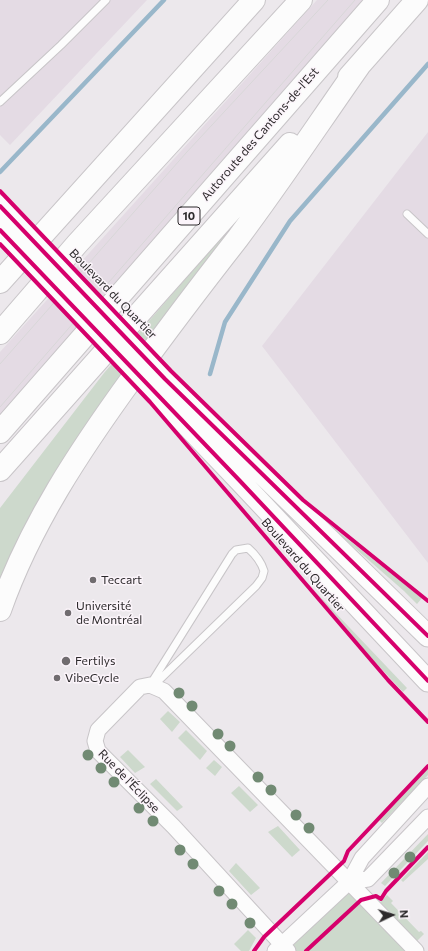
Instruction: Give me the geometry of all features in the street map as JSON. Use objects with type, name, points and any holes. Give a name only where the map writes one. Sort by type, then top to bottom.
[{"type":"highway","points":[[0,282],[254,0]]},
{"type":"highway","points":[[0,333],[77,244],[301,0]]},
{"type":"highway","name":"Autoroute des Cantons-de-l'Est","points":[[0,432],[378,0]]},
{"type":"highway","points":[[0,470],[417,0]]},
{"type":"highway","points":[[0,610],[34,530],[67,474],[114,404],[201,285],[258,211],[359,66]]},
{"type":"highway","points":[[0,488],[51,414]]},
{"type":"main road","name":"Boulevard du Quartier","points":[[0,206],[160,386],[240,480],[428,681]]},
{"type":"main road","name":"Boulevard du Quartier","points":[[0,230],[160,386],[428,636]]},
{"type":"street","points":[[152,685],[164,691],[416,951]]},
{"type":"street","name":"Rue de l'Éclipse","points":[[152,685],[140,687],[98,730],[95,741],[98,751],[174,827],[271,931],[281,949]]},
{"type":"street","points":[[281,949],[349,882],[362,858],[428,786]]},
{"type":"street","points":[[349,882],[368,879],[428,816]]},
{"type":"lane","points":[[0,102],[61,45],[106,0]]},
{"type":"lane","points":[[407,214],[428,234]]},
{"type":"lane","points":[[248,548],[261,562],[264,571],[262,578],[256,586],[152,685],[232,554],[236,550],[248,548]]},
{"type":"shaded area","points":[[0,0],[147,0],[10,145],[0,135]]},
{"type":"shaded area","points":[[317,0],[363,0],[0,415],[0,352]]},
{"type":"shaded area","points":[[428,132],[428,563],[262,346]]},
{"type":"green space","points":[[270,181],[0,596],[0,508],[104,373]]},
{"type":"green space","points":[[316,514],[422,598],[417,604],[404,591]]},
{"type":"green space","points":[[310,586],[407,688],[403,692],[374,661]]},
{"type":"green space","points":[[168,711],[180,722],[172,732],[160,719]]},
{"type":"green space","points":[[186,730],[207,751],[200,760],[178,738]]},
{"type":"green space","points":[[128,750],[145,767],[135,773],[120,757]]},
{"type":"green space","points":[[214,760],[222,767],[215,776],[206,768]]},
{"type":"green space","points":[[428,768],[428,775],[382,823],[379,820]]},
{"type":"green space","points":[[156,779],[183,807],[177,811],[150,784]]},
{"type":"green space","points":[[239,786],[258,805],[250,812],[231,793]]},
{"type":"green space","points":[[278,826],[300,850],[292,857],[268,832]]},
{"type":"green space","points":[[428,834],[428,841],[385,886],[381,883]]},
{"type":"green space","points":[[428,852],[428,859],[403,882],[401,880]]},
{"type":"green space","points":[[236,863],[260,888],[251,895],[229,871]]},
{"type":"green space","points":[[349,882],[416,951],[288,951],[282,945]]},
{"type":"green space","points":[[387,895],[393,901],[391,903],[419,932],[421,931],[424,934],[416,942],[380,902]]},
{"type":"green space","points":[[248,930],[256,938],[249,951],[241,951],[234,944]]},
{"type":"waterway","points":[[0,172],[164,0]]},
{"type":"waterway","points":[[210,374],[225,322],[290,221],[428,64]]},
{"type":"tram line","points":[[0,364],[186,153],[328,0]]},
{"type":"tram line","points":[[0,407],[355,0]]},
{"type":"cycle path","points":[[0,191],[171,371],[303,500],[428,601]]},
{"type":"cycle path","points":[[0,206],[165,379],[428,636]]},
{"type":"cycle path","points":[[0,230],[240,481],[428,681]]},
{"type":"cycle path","points":[[0,244],[150,402],[388,680],[428,722]]},
{"type":"cycle path","points":[[254,951],[264,937],[344,861],[348,851],[428,766]]},
{"type":"cycle path","points":[[306,951],[361,900],[376,896],[381,899],[386,891],[428,847]]},
{"type":"place","name":"Teccart","points":[[93,580]]},
{"type":"place","name":"Université de Montréal","points":[[68,613]]},
{"type":"place","name":"Fertilys","points":[[66,661]]},
{"type":"place","name":"VibeCycle","points":[[57,678]]}]
